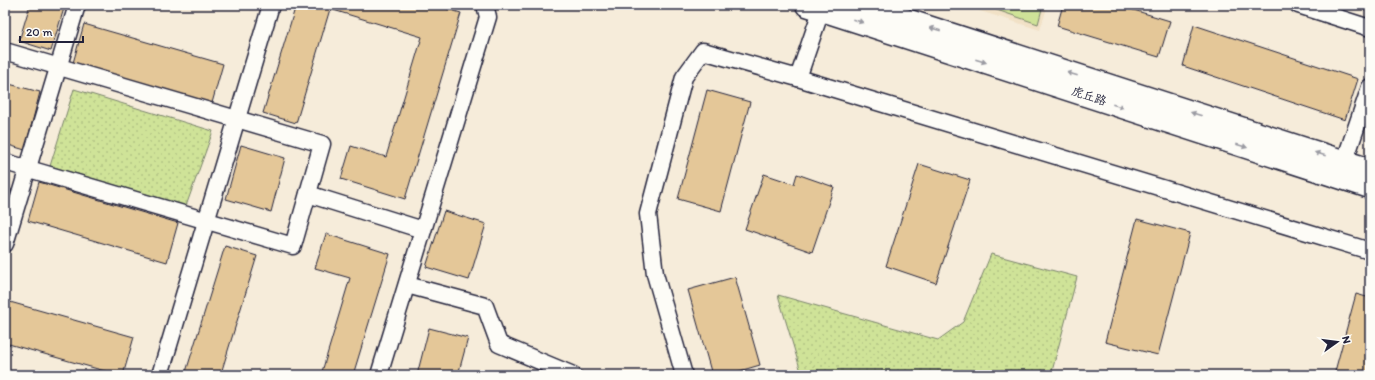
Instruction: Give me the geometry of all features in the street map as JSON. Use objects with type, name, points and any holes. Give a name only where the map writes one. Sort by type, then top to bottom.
[{"type":"street","points":[[5,244],[77,5]]},
{"type":"street","points":[[160,375],[271,5]]},
{"type":"street","points":[[379,375],[488,16],[485,5]]},
{"type":"street","name":"虎丘路","points":[[860,5],[1342,169],[1370,187]]},
{"type":"street","points":[[1298,5],[1370,28]]},
{"type":"street","points":[[798,78],[817,6]]},
{"type":"street","name":"虎丘路","points":[[817,6],[1342,169],[1370,170]]},
{"type":"street","points":[[5,51],[322,144],[292,246],[5,162]]},
{"type":"street","points":[[684,375],[655,274],[648,214],[684,77],[703,51],[798,78],[1370,251]]},
{"type":"street","points":[[1342,169],[1370,87]]},
{"type":"street","points":[[308,194],[423,230]]},
{"type":"street","points":[[407,285],[485,306],[499,344],[573,375]]},
{"type":"shaded area","points":[[961,5],[1048,5],[1040,30]]},
{"type":"green space","points":[[982,5],[1043,5],[1038,24]]},
{"type":"green space","points":[[74,89],[213,131],[186,206],[50,166]]},
{"type":"green space","points":[[991,254],[1077,277],[1051,375],[802,375],[778,295],[938,340],[963,322]]},
{"type":"building","points":[[30,5],[65,5],[51,51],[19,41]]},
{"type":"building","points":[[296,5],[434,5],[461,13],[405,199],[341,179],[351,146],[386,157],[422,37],[330,9],[296,123],[263,113]]},
{"type":"building","points":[[1063,5],[1117,5],[1170,21],[1159,57],[1057,26]]},
{"type":"building","points":[[84,24],[223,64],[212,103],[73,63]]},
{"type":"building","points":[[1194,25],[1358,79],[1345,120],[1183,66]]},
{"type":"building","points":[[5,83],[40,92],[25,150],[5,144]]},
{"type":"building","points":[[707,90],[750,102],[721,211],[678,199]]},
{"type":"building","points":[[1370,108],[1370,126],[1365,124]]},
{"type":"building","points":[[241,145],[285,158],[271,212],[226,199]]},
{"type":"building","points":[[919,164],[970,180],[936,283],[886,266]]},
{"type":"building","points":[[764,174],[794,184],[797,174],[834,187],[812,252],[745,229]]},
{"type":"building","points":[[39,182],[178,223],[167,262],[28,221]]},
{"type":"building","points":[[5,187],[11,189],[5,210]]},
{"type":"building","points":[[444,211],[486,224],[469,280],[426,267]]},
{"type":"building","points":[[1137,219],[1190,233],[1158,355],[1105,342]]},
{"type":"building","points":[[326,234],[390,254],[353,375],[321,375],[350,278],[315,268]]},
{"type":"building","points":[[225,246],[257,256],[222,370],[239,375],[185,375]]},
{"type":"building","points":[[735,277],[760,365],[726,375],[712,375],[688,290]]},
{"type":"building","points":[[1356,294],[1370,298],[1370,375],[1334,375]]},
{"type":"building","points":[[10,302],[134,337],[123,375],[5,343],[5,319]]},
{"type":"building","points":[[429,328],[468,338],[458,375],[417,375]]}]
